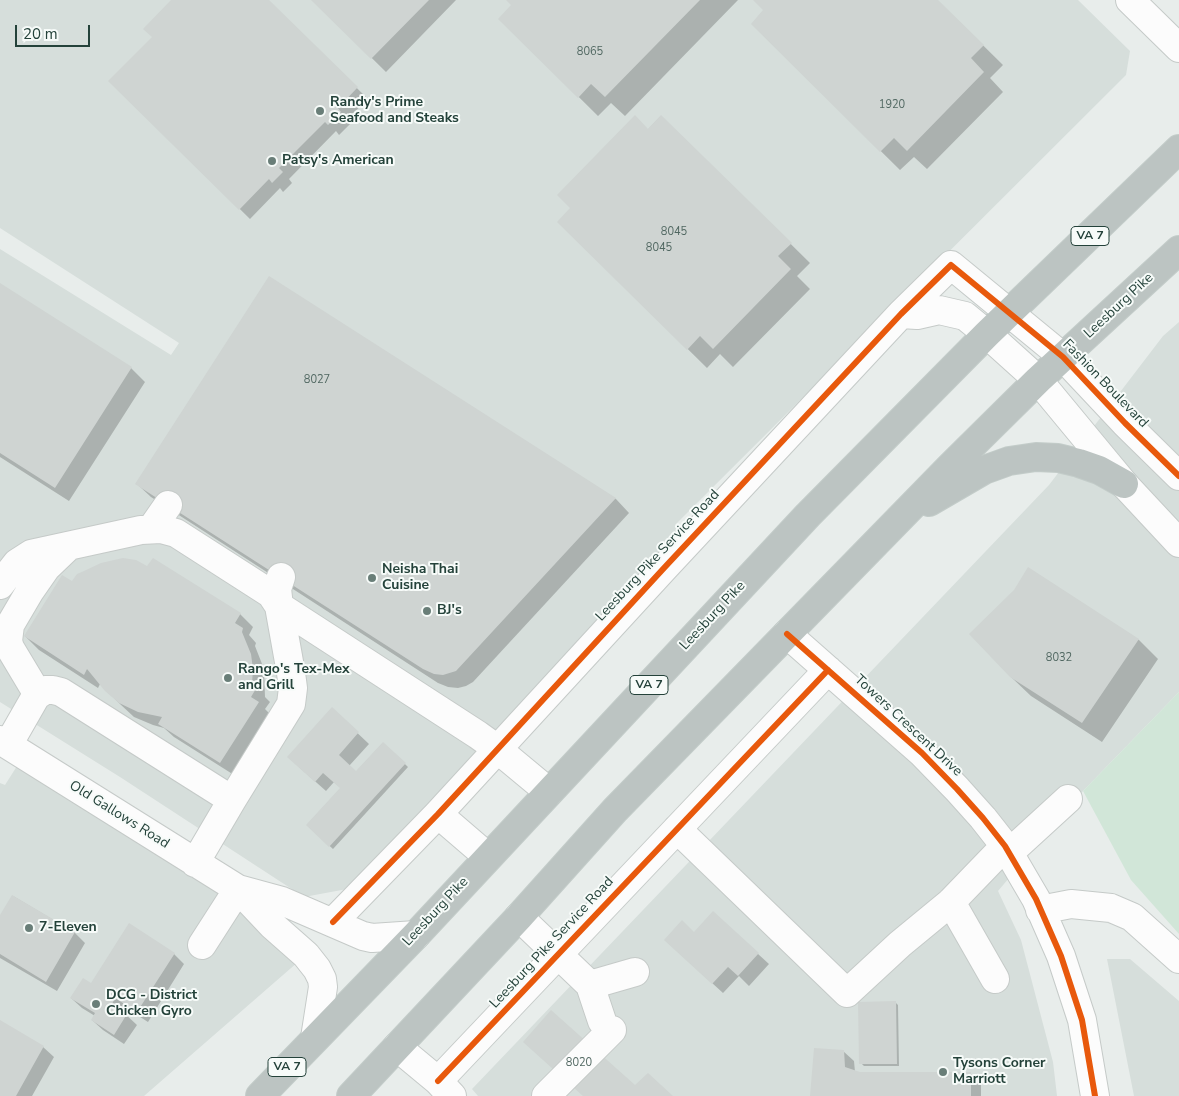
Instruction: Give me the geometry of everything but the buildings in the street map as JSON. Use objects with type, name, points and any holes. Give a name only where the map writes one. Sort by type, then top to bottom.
[{"type":"highway","name":"Leesburg Pike","points":[[260,1096],[416,935],[808,515],[987,334],[1179,150]]},
{"type":"highway","name":"Leesburg Pike","points":[[351,1096],[519,918],[615,810],[787,634],[1038,380],[1179,250]]},
{"type":"highway","points":[[900,519],[984,470],[1009,461],[1036,457],[1058,458],[1099,470],[1124,484]]},
{"type":"street","points":[[1130,0],[1179,48]]},
{"type":"street","name":"Leesburg Pike Service Road","points":[[333,922],[438,814],[496,748],[901,314],[951,265],[1010,312]]},
{"type":"street","points":[[901,314],[917,315],[939,310],[965,316],[987,334],[1038,380],[1124,484],[1179,543]]},
{"type":"street","name":"Fashion Boulevard","points":[[1010,312],[1063,357],[1125,424],[1179,476]]},
{"type":"street","points":[[152,528],[168,505]]},
{"type":"street","points":[[0,585],[12,568],[26,556],[152,528],[176,532],[227,553],[274,597],[279,606],[496,748],[549,792]]},
{"type":"street","points":[[36,696],[34,688],[10,648],[8,632],[13,617],[46,568],[69,546]]},
{"type":"street","points":[[195,863],[291,704],[293,688],[277,589],[282,577]]},
{"type":"street","name":"Towers Crescent Drive","points":[[787,634],[922,753],[983,818],[1007,850],[1040,910],[1061,956],[1082,1020],[1095,1096]]},
{"type":"street","name":"Leesburg Pike Service Road","points":[[445,1089],[558,955],[828,670]]},
{"type":"street","points":[[4,743],[36,696],[45,690],[53,690],[60,692],[232,800]]},
{"type":"street","name":"Old Gallows Road","points":[[4,743],[238,889],[317,969],[323,986],[315,1038]]},
{"type":"street","points":[[677,829],[847,993],[1007,850],[1068,799]]},
{"type":"street","points":[[438,814],[488,857]]},
{"type":"street","points":[[202,945],[238,889]]},
{"type":"street","name":"Old Gallows Road","points":[[238,889],[282,901],[333,922],[348,931],[372,938],[416,935]]},
{"type":"street","points":[[951,902],[994,979]]},
{"type":"street","points":[[1040,910],[1071,904],[1110,908],[1132,917],[1179,959]]},
{"type":"street","points":[[519,918],[590,986],[607,1026],[546,1096]]},
{"type":"street","points":[[590,986],[635,972]]},
{"type":"street","points":[[396,1047],[445,1089]]},
{"type":"shaded area","points":[[0,0],[1078,0],[1130,51],[1126,75],[675,525],[693,536],[347,889],[304,897],[120,777],[0,702],[0,249],[171,355],[179,343],[0,228]]},
{"type":"shaded area","points":[[1179,322],[1179,692],[1083,791],[998,891],[1021,940],[1053,1062],[1057,1096],[478,1096],[472,1089],[1049,485],[1163,336]]},
{"type":"shaded area","points":[[24,755],[238,889],[306,955],[144,1096],[0,1096],[0,783],[5,785]]},
{"type":"shaded area","points":[[1107,959],[1130,959],[1179,1001],[1179,1096],[1134,1096]]},
{"type":"green space","points":[[1179,692],[1179,934],[1131,880],[1083,791]]},
{"type":"cycle path","points":[[333,922],[438,814],[901,314],[951,265],[1063,357],[1125,423],[1179,476]]},
{"type":"cycle path","points":[[787,634],[922,753],[983,818],[1005,846],[1036,899],[1061,956],[1082,1020],[1095,1096]]},
{"type":"cycle path","points":[[438,1081],[828,670]]},
{"type":"place","name":"Randy's Prime Seafood and Steaks","points":[[320,111]]},
{"type":"place","name":"Patsy's American","points":[[272,161]]},
{"type":"place","name":"Neisha Thai Cuisine","points":[[372,578]]},
{"type":"place","name":"BJ's","points":[[427,611]]},
{"type":"place","name":"Rango's Tex-Mex and Grill","points":[[228,678]]},
{"type":"place","name":"7-Eleven","points":[[29,928]]},
{"type":"place","name":"DCG - District Chicken Gyro","points":[[96,1004]]},
{"type":"place","name":"Tysons Corner Marriott","points":[[943,1072]]}]
